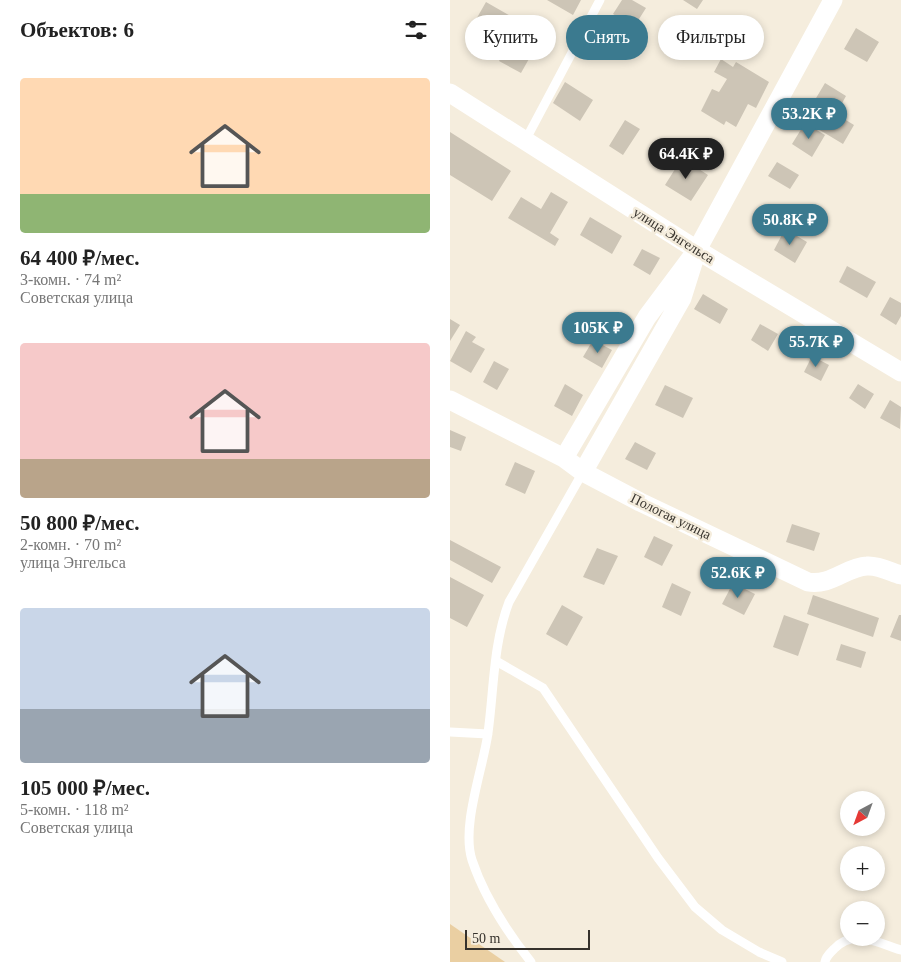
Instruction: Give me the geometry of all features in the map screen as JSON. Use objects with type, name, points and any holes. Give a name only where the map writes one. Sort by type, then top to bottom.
[{"type":"street","points":[[564,458],[647,317],[697,250],[833,0]]},
{"type":"street","name":"улица Энгельса","points":[[450,93],[697,250],[901,372]]},
{"type":"street","points":[[583,472],[682,298],[697,250]]},
{"type":"street","name":"Пологая улица","points":[[450,400],[564,458],[583,472],[640,502],[808,582],[826,582],[857,568],[869,566],[901,576]]},
{"type":"lane","points":[[525,141],[600,0]]},
{"type":"lane","points":[[531,962],[517,944],[484,888],[472,859],[468,835],[488,734],[498,635],[509,602],[583,472]]},
{"type":"lane","points":[[496,661],[543,688],[658,858],[695,907],[722,930],[759,952],[782,962]]},
{"type":"lane","points":[[450,732],[488,734]]},
{"type":"lane","points":[[824,962],[825,958],[841,941],[857,938],[873,938],[901,950]]},
{"type":"shaded area","points":[[450,924],[505,962],[450,962]]},
{"type":"building","points":[[547,0],[581,0],[573,15]]},
{"type":"building","points":[[622,0],[632,0],[646,8],[642,15],[613,14]]},
{"type":"building","points":[[683,0],[703,0],[697,9]]},
{"type":"building","points":[[486,2],[509,15],[479,15]]},
{"type":"building","points":[[856,28],[879,42],[867,62],[844,49]]},
{"type":"building","points":[[500,60],[528,60],[521,73]]},
{"type":"building","points":[[720,60],[733,67],[736,62],[769,82],[756,108],[748,104],[736,127],[726,121],[724,125],[701,111],[712,89],[719,92],[727,79],[714,72]]},
{"type":"building","points":[[565,82],[593,100],[580,121],[553,103]]},
{"type":"building","points":[[825,83],[846,96],[836,114],[854,125],[843,144],[803,120]]},
{"type":"building","points":[[625,120],[640,129],[623,155],[609,146]]},
{"type":"building","points":[[805,123],[825,135],[812,157],[792,144]]},
{"type":"building","points":[[450,132],[511,171],[492,201],[450,175]]},
{"type":"building","points":[[682,158],[708,175],[691,201],[665,185]]},
{"type":"building","points":[[777,162],[799,175],[790,189],[768,176]]},
{"type":"building","points":[[551,192],[568,202],[550,233],[559,239],[555,246],[508,218],[521,197],[541,209]]},
{"type":"building","points":[[590,217],[622,236],[612,254],[580,235]]},
{"type":"building","points":[[785,229],[807,242],[795,263],[774,250]]},
{"type":"building","points":[[642,249],[660,258],[650,275],[633,265]]},
{"type":"building","points":[[847,266],[876,282],[867,298],[839,282]]},
{"type":"building","points":[[703,294],[728,309],[720,324],[694,309]]},
{"type":"building","points":[[890,297],[901,303],[901,316],[896,325],[880,315]]},
{"type":"building","points":[[450,319],[460,325],[450,341]]},
{"type":"building","points":[[760,324],[778,334],[768,351],[751,340]]},
{"type":"building","points":[[466,331],[476,337],[472,342],[485,349],[471,373],[450,361]]},
{"type":"building","points":[[593,340],[612,350],[602,368],[583,357]]},
{"type":"building","points":[[812,356],[829,365],[821,381],[804,372]]},
{"type":"building","points":[[494,361],[509,369],[497,390],[483,382]]},
{"type":"building","points":[[565,384],[583,395],[572,416],[554,406]]},
{"type":"building","points":[[858,384],[874,394],[865,409],[849,398]]},
{"type":"building","points":[[665,385],[693,398],[683,418],[655,405]]},
{"type":"building","points":[[890,400],[901,407],[900,429],[880,418]]},
{"type":"building","points":[[450,430],[466,437],[461,451],[450,447]]},
{"type":"building","points":[[635,442],[656,453],[647,470],[625,459]]},
{"type":"building","points":[[515,462],[535,471],[525,494],[505,485]]},
{"type":"building","points":[[792,524],[820,533],[814,551],[786,542]]},
{"type":"building","points":[[654,536],[673,545],[662,566],[644,557]]},
{"type":"building","points":[[450,540],[501,567],[492,583],[450,560]]},
{"type":"building","points":[[597,548],[618,556],[604,585],[583,577]]},
{"type":"building","points":[[450,577],[484,595],[467,627],[450,618]]},
{"type":"building","points":[[672,583],[691,592],[681,616],[662,607]]},
{"type":"building","points":[[733,583],[755,594],[744,615],[722,604]]},
{"type":"building","points":[[813,595],[879,618],[873,637],[807,614]]},
{"type":"building","points":[[562,605],[583,617],[567,646],[546,634]]},
{"type":"building","points":[[784,615],[809,624],[798,656],[773,647]]},
{"type":"building","points":[[899,615],[901,615],[901,641],[890,637]]},
{"type":"building","points":[[841,644],[866,652],[861,668],[836,660]]}]
